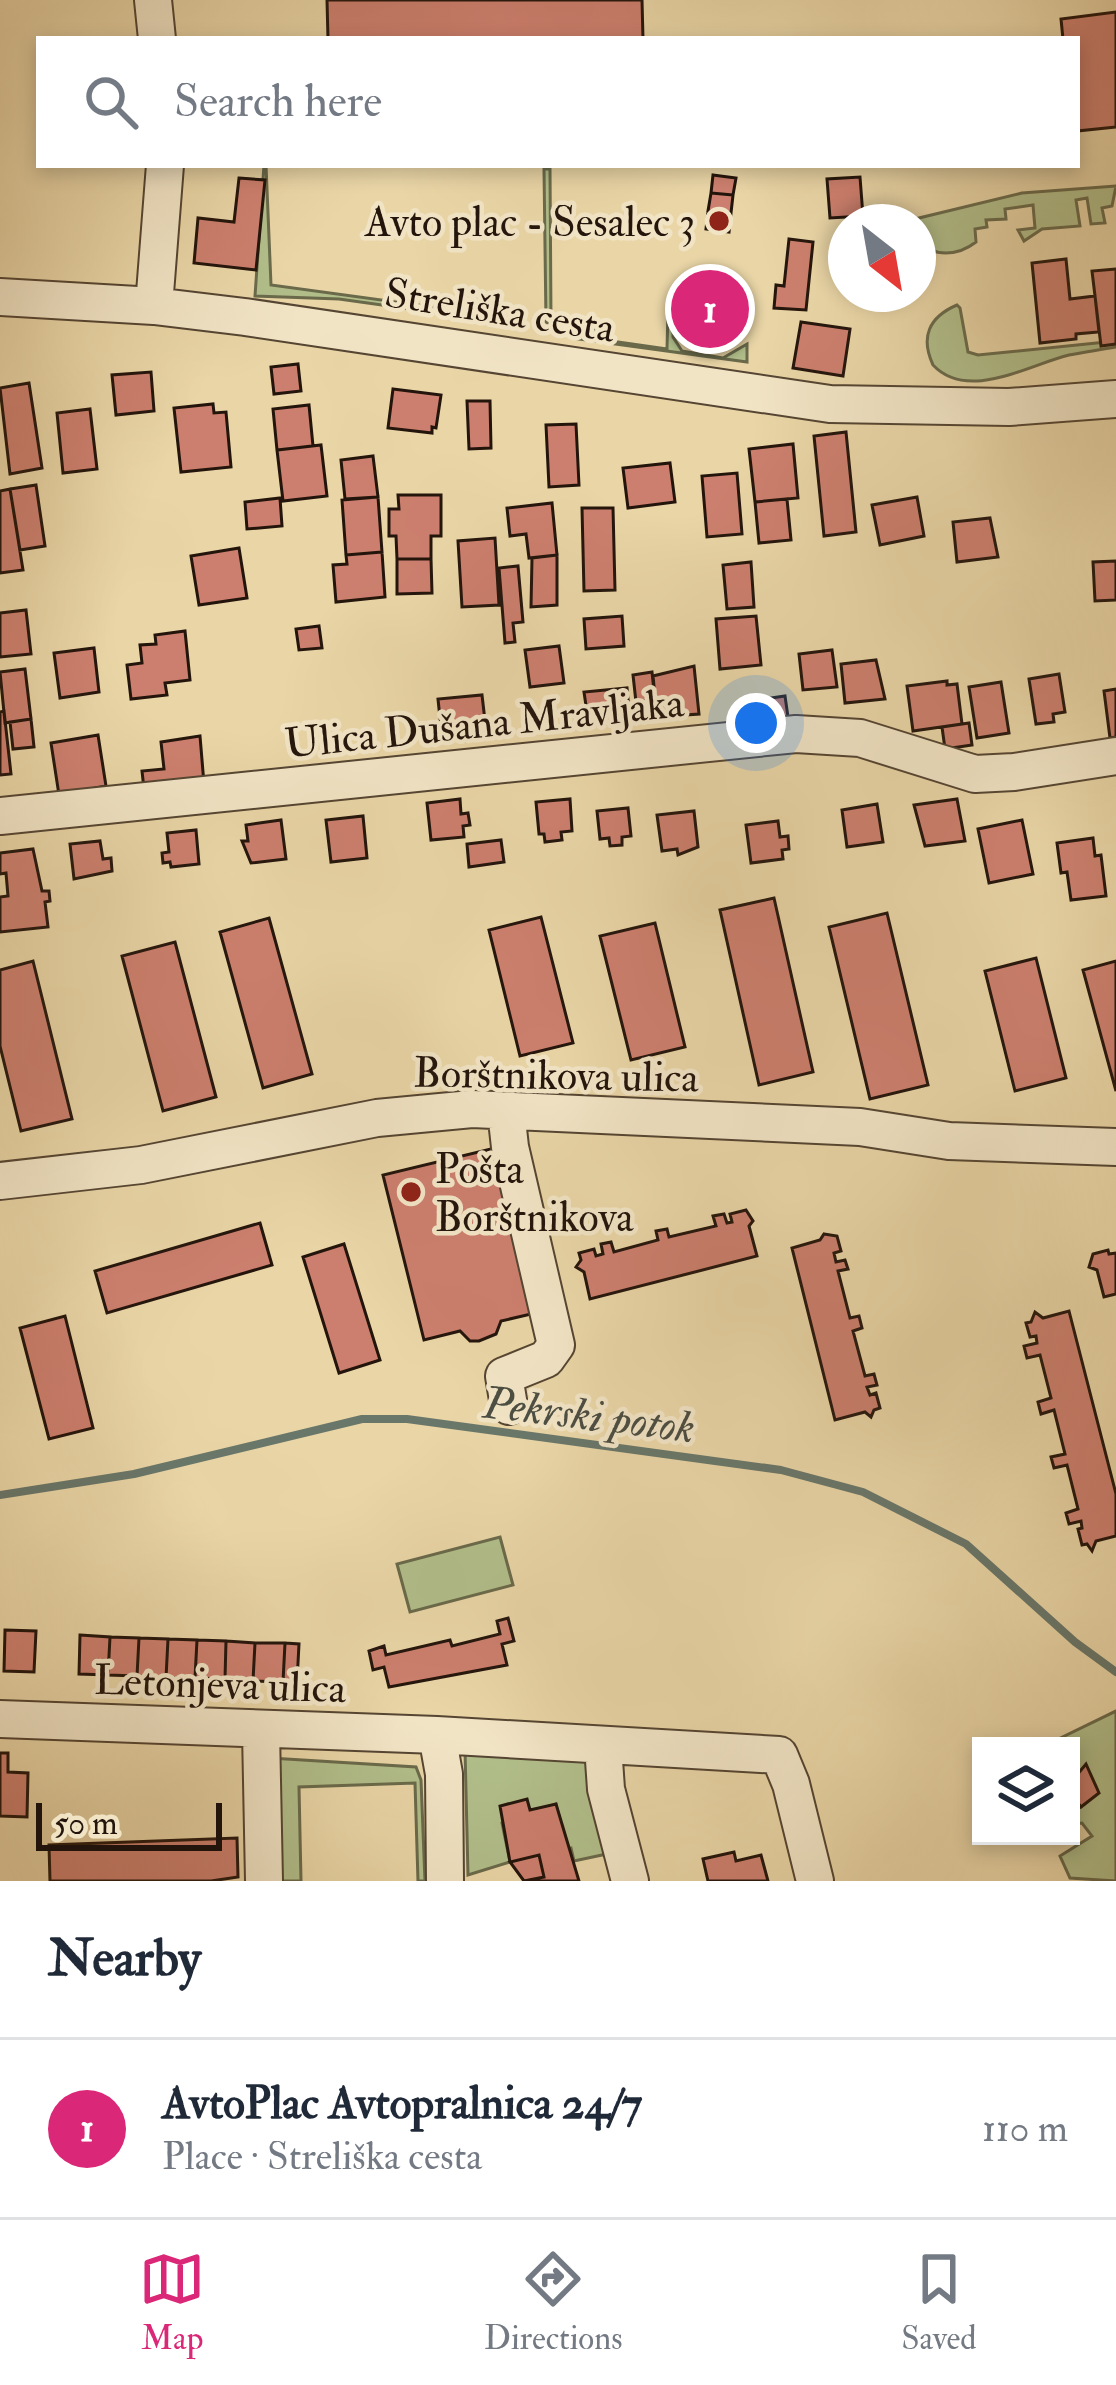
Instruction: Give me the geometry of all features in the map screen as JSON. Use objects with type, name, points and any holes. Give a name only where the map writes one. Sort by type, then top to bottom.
[{"type":"street","points":[[153,0],[158,36]]},
{"type":"street","points":[[154,306],[165,168]]},
{"type":"street","name":"Streliška cesta","points":[[5,301],[154,306],[830,404],[1009,407],[1116,399]]},
{"type":"street","name":"Ulica Dušana Mravljaka","points":[[0,816],[796,734],[860,738],[976,774],[1116,756]]},
{"type":"street","name":"Borštnikova ulica","points":[[0,1180],[141,1166],[430,1111],[860,1127],[949,1141],[1116,1147]]},
{"type":"street","points":[[506,1111],[510,1148],[556,1345],[546,1359],[504,1376],[508,1406]]},
{"type":"street","name":"Letonjeva ulica","points":[[0,1718],[778,1755],[791,1784],[814,1881]]},
{"type":"street","points":[[261,1731],[264,1881]]},
{"type":"street","points":[[436,1736],[443,1774],[445,1881]]},
{"type":"street","points":[[603,1746],[606,1789],[630,1881]]},
{"type":"green space","points":[[266,168],[271,285],[462,311],[461,316],[339,299],[255,296]]},
{"type":"green space","points":[[544,169],[550,169],[551,321],[608,331],[611,341],[667,349],[668,310],[673,306],[673,337],[682,351],[723,358],[747,344],[747,362],[572,338],[546,322]]},
{"type":"green space","points":[[1116,186],[1112,206],[1102,208],[1105,223],[1091,224],[1087,198],[1076,200],[1080,226],[1042,229],[1024,241],[1018,230],[1035,228],[1033,205],[1005,209],[1006,219],[986,220],[987,227],[975,229],[976,242],[961,250],[936,251],[936,214],[1022,193]]},
{"type":"green space","points":[[957,305],[968,352],[978,355],[1116,341],[1116,347],[1069,355],[999,378],[981,381],[947,376],[933,365],[927,337],[934,322]]},
{"type":"green space","points":[[500,1537],[513,1585],[410,1612],[397,1564]]},
{"type":"green space","points":[[1116,1711],[1116,1881],[1070,1878],[1060,1856],[1092,1836],[1080,1823],[1080,1737],[1063,1737]]},
{"type":"green space","points":[[593,1749],[616,1852],[574,1861],[556,1804],[502,1823],[510,1862],[468,1875],[465,1750]]},
{"type":"green space","points":[[270,1758],[416,1767],[421,1780],[425,1881],[418,1881],[415,1783],[299,1787],[301,1881],[273,1881]]},
{"type":"building","points":[[327,0],[642,0],[643,36],[328,36]]},
{"type":"building","points":[[1116,12],[1116,127],[1080,131],[1080,36],[1063,36],[1061,19]]},
{"type":"building","points":[[713,175],[736,178],[733,195],[711,193]]},
{"type":"building","points":[[860,177],[862,204],[829,204],[827,179]]},
{"type":"building","points":[[239,178],[265,180],[256,270],[194,263],[198,218],[234,222]]},
{"type":"building","points":[[711,193],[733,195],[731,213],[708,211]]},
{"type":"building","name":"Avto plac - Sesalec 3","points":[[708,211],[731,213],[729,232],[706,229]]},
{"type":"building","points":[[789,239],[813,242],[806,310],[774,308],[776,285],[784,286]]},
{"type":"building","points":[[1066,259],[1070,299],[1095,296],[1099,332],[1040,343],[1032,263]]},
{"type":"building","points":[[1116,269],[1116,344],[1101,346],[1092,271]]},
{"type":"building","points":[[703,275],[726,279],[718,345],[693,340]]},
{"type":"building","points":[[801,322],[850,329],[843,376],[793,368]]},
{"type":"building","points":[[298,364],[301,391],[274,394],[271,367]]},
{"type":"building","points":[[151,372],[154,411],[116,415],[112,375]]},
{"type":"building","points":[[29,383],[42,468],[10,474],[0,388]]},
{"type":"building","points":[[393,389],[441,395],[432,433],[388,428]]},
{"type":"building","points":[[467,401],[490,401],[491,448],[469,449]]},
{"type":"building","points":[[213,404],[214,413],[226,412],[231,467],[181,472],[174,408]]},
{"type":"building","points":[[309,405],[313,446],[277,450],[273,409]]},
{"type":"building","points":[[90,409],[97,469],[63,473],[57,413]]},
{"type":"building","points":[[576,424],[579,485],[549,487],[546,425]]},
{"type":"building","points":[[846,432],[856,532],[824,536],[814,436]]},
{"type":"building","points":[[793,444],[798,498],[755,502],[749,449]]},
{"type":"building","points":[[321,445],[327,496],[283,501],[277,450]]},
{"type":"building","points":[[373,456],[378,497],[345,499],[341,460]]},
{"type":"building","points":[[670,463],[675,502],[628,508],[623,468]]},
{"type":"building","points":[[737,473],[742,534],[707,537],[702,476]]},
{"type":"building","points":[[36,485],[45,546],[20,550],[10,489]]},
{"type":"building","points":[[10,489],[23,570],[0,573],[0,491]]},
{"type":"building","points":[[398,495],[441,495],[441,536],[431,536],[431,559],[397,559],[396,536],[389,536],[389,509],[399,509]]},
{"type":"building","points":[[378,497],[382,552],[346,555],[342,500]]},
{"type":"building","points":[[917,497],[924,536],[880,545],[872,505]]},
{"type":"building","points":[[280,498],[282,526],[247,529],[245,502]]},
{"type":"building","points":[[787,499],[791,540],[759,543],[755,502]]},
{"type":"building","points":[[552,503],[557,555],[529,558],[526,534],[510,536],[507,508]]},
{"type":"building","points":[[582,508],[613,508],[615,590],[584,591]]},
{"type":"building","points":[[990,518],[998,557],[957,562],[953,522]]},
{"type":"building","points":[[495,538],[499,605],[462,607],[458,541]]},
{"type":"building","points":[[239,548],[247,598],[199,605],[191,556]]},
{"type":"building","points":[[382,552],[385,597],[336,602],[333,565],[347,564],[346,555]]},
{"type":"building","points":[[557,555],[557,605],[531,607],[532,558]]},
{"type":"building","points":[[397,559],[431,559],[432,593],[397,594]]},
{"type":"building","points":[[1116,561],[1116,600],[1095,601],[1093,562]]},
{"type":"building","points":[[751,562],[754,607],[727,609],[723,565]]},
{"type":"building","points":[[518,566],[523,622],[513,623],[515,642],[505,643],[499,568]]},
{"type":"building","points":[[26,610],[31,654],[0,657],[0,613]]},
{"type":"building","points":[[622,616],[624,646],[586,649],[584,619]]},
{"type":"building","points":[[756,616],[761,665],[720,669],[716,619]]},
{"type":"building","points":[[319,626],[322,648],[299,650],[296,629]]},
{"type":"building","points":[[185,631],[190,680],[165,683],[167,695],[131,699],[127,665],[142,663],[140,645],[156,644],[155,635]]},
{"type":"building","points":[[559,646],[564,683],[530,687],[525,650]]},
{"type":"building","points":[[94,648],[99,692],[60,698],[54,653]]},
{"type":"building","points":[[832,650],[837,687],[803,690],[799,654]]},
{"type":"building","points":[[876,660],[885,699],[845,703],[841,664]]},
{"type":"building","points":[[694,666],[699,714],[657,717],[653,676]]},
{"type":"building","points":[[25,669],[31,719],[5,723],[0,672]]},
{"type":"building","points":[[652,672],[655,700],[636,702],[633,675]]},
{"type":"building","points":[[1059,674],[1065,712],[1053,714],[1054,722],[1036,724],[1029,679]]},
{"type":"building","points":[[947,681],[947,685],[957,684],[962,724],[913,731],[907,686]]},
{"type":"building","points":[[1001,682],[1009,733],[977,738],[969,687]]},
{"type":"building","points":[[627,688],[630,722],[589,726],[584,692]]},
{"type":"building","points":[[1116,689],[1116,737],[1110,738],[1104,691]]},
{"type":"building","points":[[482,695],[487,738],[464,741],[462,726],[441,728],[438,699]]},
{"type":"building","points":[[785,696],[788,717],[767,721],[764,699]]},
{"type":"building","points":[[4,711],[11,774],[0,775],[0,712]]},
{"type":"building","points":[[31,719],[34,747],[13,749],[10,722]]},
{"type":"building","points":[[969,723],[972,745],[945,749],[942,727]]},
{"type":"building","points":[[98,735],[106,786],[59,795],[51,743]]},
{"type":"building","points":[[200,736],[204,784],[144,789],[142,771],[164,769],[161,742]]},
{"type":"building","points":[[460,799],[461,814],[468,813],[470,825],[463,826],[464,837],[431,840],[427,803]]},
{"type":"building","points":[[570,799],[572,831],[561,832],[562,840],[545,842],[544,834],[539,834],[536,802]]},
{"type":"building","points":[[957,799],[965,841],[925,846],[914,805]]},
{"type":"building","points":[[877,804],[883,842],[847,847],[842,810]]},
{"type":"building","points":[[628,808],[631,836],[622,837],[622,845],[610,846],[609,838],[600,839],[597,811]]},
{"type":"building","points":[[694,811],[698,847],[678,855],[677,849],[662,851],[657,815]]},
{"type":"building","points":[[363,816],[367,858],[331,862],[326,820]]},
{"type":"building","points":[[281,820],[286,859],[251,863],[242,841],[248,841],[246,825]]},
{"type":"building","points":[[1022,820],[1033,874],[989,883],[978,829]]},
{"type":"building","points":[[778,821],[780,837],[788,836],[789,849],[782,850],[783,859],[751,863],[746,825]]},
{"type":"building","points":[[196,830],[199,864],[171,867],[170,862],[163,863],[162,853],[169,852],[167,833]]},
{"type":"building","points":[[1093,838],[1095,856],[1101,855],[1106,896],[1071,900],[1057,843]]},
{"type":"building","points":[[501,840],[504,862],[469,867],[467,844]]},
{"type":"building","points":[[100,841],[103,859],[111,858],[112,871],[74,879],[70,844]]},
{"type":"building","points":[[33,849],[42,891],[49,891],[50,901],[45,902],[48,927],[0,932],[0,897],[8,896],[6,873],[0,874],[0,853]]},
{"type":"building","points":[[774,898],[813,1072],[759,1085],[720,910]]},
{"type":"building","points":[[887,913],[928,1085],[870,1099],[829,927]]},
{"type":"building","points":[[541,917],[573,1043],[520,1056],[489,930]]},
{"type":"building","points":[[269,918],[312,1074],[263,1088],[220,932]]},
{"type":"building","points":[[655,923],[685,1047],[631,1060],[600,936]]},
{"type":"building","points":[[175,942],[216,1097],[163,1111],[122,956]]},
{"type":"building","points":[[1036,958],[1066,1078],[1015,1091],[985,971]]},
{"type":"building","points":[[33,961],[72,1119],[21,1131],[0,1046],[0,970]]},
{"type":"building","points":[[1116,961],[1116,1091],[1083,970]]},
{"type":"building","points":[[499,1147],[540,1312],[501,1321],[496,1334],[479,1341],[470,1341],[460,1331],[424,1340],[383,1175]]},
{"type":"building","points":[[746,1210],[753,1221],[749,1226],[757,1256],[590,1299],[584,1272],[576,1267],[579,1253],[594,1249],[596,1256],[603,1254],[601,1244],[611,1242],[614,1252],[658,1240],[656,1231],[667,1229],[669,1237],[716,1226],[713,1216],[724,1214],[727,1223],[732,1222],[730,1214]]},
{"type":"building","points":[[260,1223],[272,1265],[107,1313],[95,1271]]},
{"type":"building","points":[[824,1234],[837,1236],[841,1251],[834,1253],[836,1262],[845,1260],[848,1269],[838,1271],[850,1318],[859,1316],[862,1328],[853,1331],[865,1376],[874,1374],[877,1385],[867,1387],[870,1395],[876,1393],[880,1408],[871,1417],[865,1412],[835,1420],[792,1248],[820,1240]]},
{"type":"building","points":[[344,1244],[380,1360],[339,1373],[303,1257]]},
{"type":"building","points":[[1116,1253],[1116,1294],[1104,1297],[1097,1270],[1089,1267],[1093,1254]]},
{"type":"building","points":[[1069,1311],[1116,1494],[1116,1536],[1096,1541],[1092,1551],[1082,1545],[1081,1521],[1069,1524],[1066,1513],[1078,1509],[1067,1465],[1054,1468],[1051,1457],[1065,1454],[1054,1410],[1041,1414],[1038,1402],[1051,1398],[1040,1355],[1027,1358],[1024,1346],[1037,1343],[1026,1323],[1035,1312],[1043,1318]]},
{"type":"building","points":[[65,1316],[93,1428],[49,1439],[20,1328]]},
{"type":"building","points":[[508,1618],[514,1641],[502,1644],[507,1665],[389,1687],[384,1667],[373,1670],[369,1651],[384,1646],[386,1655],[450,1640],[452,1646],[500,1634],[497,1621]]},
{"type":"building","points":[[5,1630],[36,1631],[34,1672],[4,1671]]},
{"type":"building","points":[[80,1635],[110,1637],[108,1675],[79,1674]]},
{"type":"building","points":[[110,1637],[139,1638],[137,1676],[108,1675]]},
{"type":"building","points":[[139,1638],[168,1639],[166,1678],[137,1676]]},
{"type":"building","points":[[168,1639],[197,1640],[195,1678],[166,1678]]},
{"type":"building","points":[[197,1640],[226,1641],[225,1679],[195,1678]]},
{"type":"building","points":[[226,1641],[255,1643],[253,1681],[225,1679]]},
{"type":"building","points":[[255,1643],[285,1643],[283,1682],[253,1681]]},
{"type":"building","points":[[285,1643],[299,1644],[297,1682],[283,1682]]},
{"type":"building","points":[[0,1753],[8,1753],[8,1772],[28,1773],[27,1817],[0,1816]]},
{"type":"building","points":[[1086,1764],[1099,1793],[1081,1807],[1080,1806],[1080,1771]]},
{"type":"building","points":[[527,1799],[530,1810],[556,1804],[579,1881],[524,1881],[510,1862],[500,1806]]},
{"type":"building","points":[[237,1838],[238,1877],[50,1881],[49,1845]]},
{"type":"building","points":[[734,1852],[736,1861],[761,1855],[768,1881],[708,1881],[703,1859]]},
{"type":"building","points":[[539,1855],[544,1877],[524,1881],[510,1862]]},
{"type":"waterway","name":"Pekrski potok","points":[[0,1495],[134,1474],[362,1419],[407,1419],[781,1470],[863,1492],[966,1544],[1075,1642],[1116,1672]]},
{"type":"place","name":"Avto plac - Sesalec 3","points":[[719,221]]},
{"type":"place","name":"AvtoPlac Avtopralnica 24/7","points":[[710,309]]},
{"type":"place","name":"Pošta Borštnikova","points":[[411,1192]]}]
